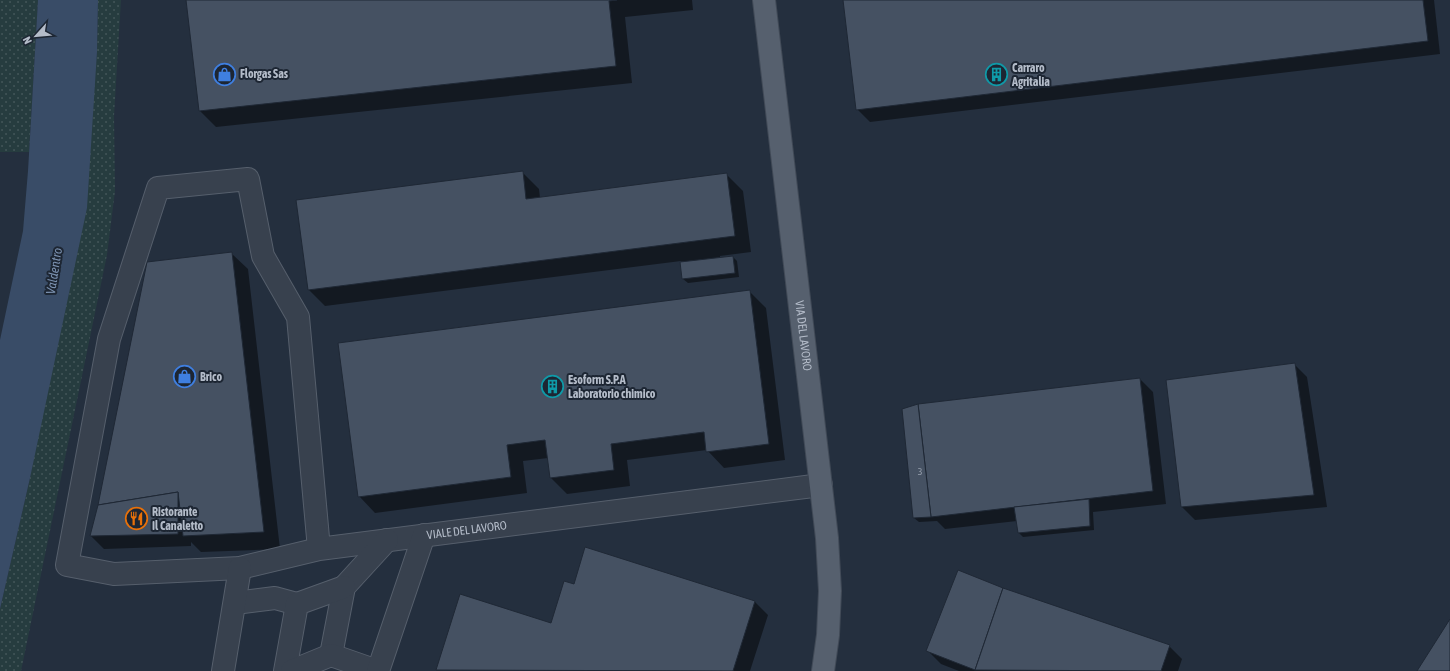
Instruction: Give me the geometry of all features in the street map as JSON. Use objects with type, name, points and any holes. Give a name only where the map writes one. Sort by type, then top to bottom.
[{"type":"main road","name":"VIA DEL LAVORO","points":[[764,0],[827,538],[830,591],[828,635],[823,671]]},
{"type":"street","name":"VIALE DEL LAVORO","points":[[319,549],[298,317],[262,256],[248,179],[158,188],[109,339],[67,565],[114,574],[240,568],[319,549],[821,485]]},
{"type":"street","points":[[292,671],[331,655],[378,671],[424,535]]},
{"type":"street","points":[[235,603],[275,598],[297,604],[344,587],[387,540]]},
{"type":"street","points":[[223,671],[240,568]]},
{"type":"street","points":[[331,655],[344,587]]},
{"type":"street","points":[[285,671],[297,604]]},
{"type":"green space","points":[[0,0],[38,0],[29,152],[0,152]]},
{"type":"green space","points":[[98,0],[121,0],[114,116],[115,191],[107,255],[21,671],[0,671],[0,609],[30,478],[97,52]]},
{"type":"water","name":"Valdentro","points":[[38,0],[98,0],[97,52],[87,208],[30,478],[0,609],[0,340],[23,231]]},
{"type":"building","points":[[186,0],[617,0],[609,1],[616,66],[199,111]]},
{"type":"building","name":"Carraro Agritalia","points":[[843,0],[1423,0],[1428,41],[856,110]]},
{"type":"building","points":[[523,171],[526,199],[727,173],[735,236],[308,290],[296,200]]},
{"type":"building","name":"Brico","points":[[232,252],[264,532],[183,536],[178,492],[98,505],[147,262]]},
{"type":"building","points":[[733,256],[735,273],[682,279],[680,262]]},
{"type":"building","name":"Esoform S.P.A Laboratorio chimico","points":[[750,290],[769,444],[706,452],[704,432],[611,444],[614,470],[550,478],[545,440],[507,445],[511,477],[358,497],[338,343]]},
{"type":"building","points":[[1295,363],[1314,495],[1181,507],[1166,380]]},
{"type":"building","points":[[1140,378],[1153,491],[931,517],[918,404]]},
{"type":"building","points":[[918,404],[931,517],[913,518],[902,409]]},
{"type":"building","name":"Ristorante Il Canaletto","points":[[178,492],[178,534],[90,536],[98,505]]},
{"type":"building","points":[[1089,499],[1090,526],[1018,533],[1014,507]]},
{"type":"building","points":[[585,547],[755,601],[733,671],[436,670],[460,594],[551,623],[564,581],[574,584]]},
{"type":"building","points":[[958,570],[1003,588],[975,670],[926,651]]},
{"type":"building","points":[[1003,588],[1170,645],[1161,671],[975,670]]},
{"type":"building","points":[[1450,619],[1450,671],[1417,671]]},
{"type":"place","name":"Florgas Sas","points":[[224,74]]},
{"type":"place","name":"Carraro Agritalia","points":[[997,75]]},
{"type":"place","name":"Brico","points":[[185,377]]},
{"type":"place","name":"Esoform S.P.A Laboratorio chimico","points":[[553,387]]},
{"type":"place","name":"Ristorante Il Canaletto","points":[[136,519]]}]
